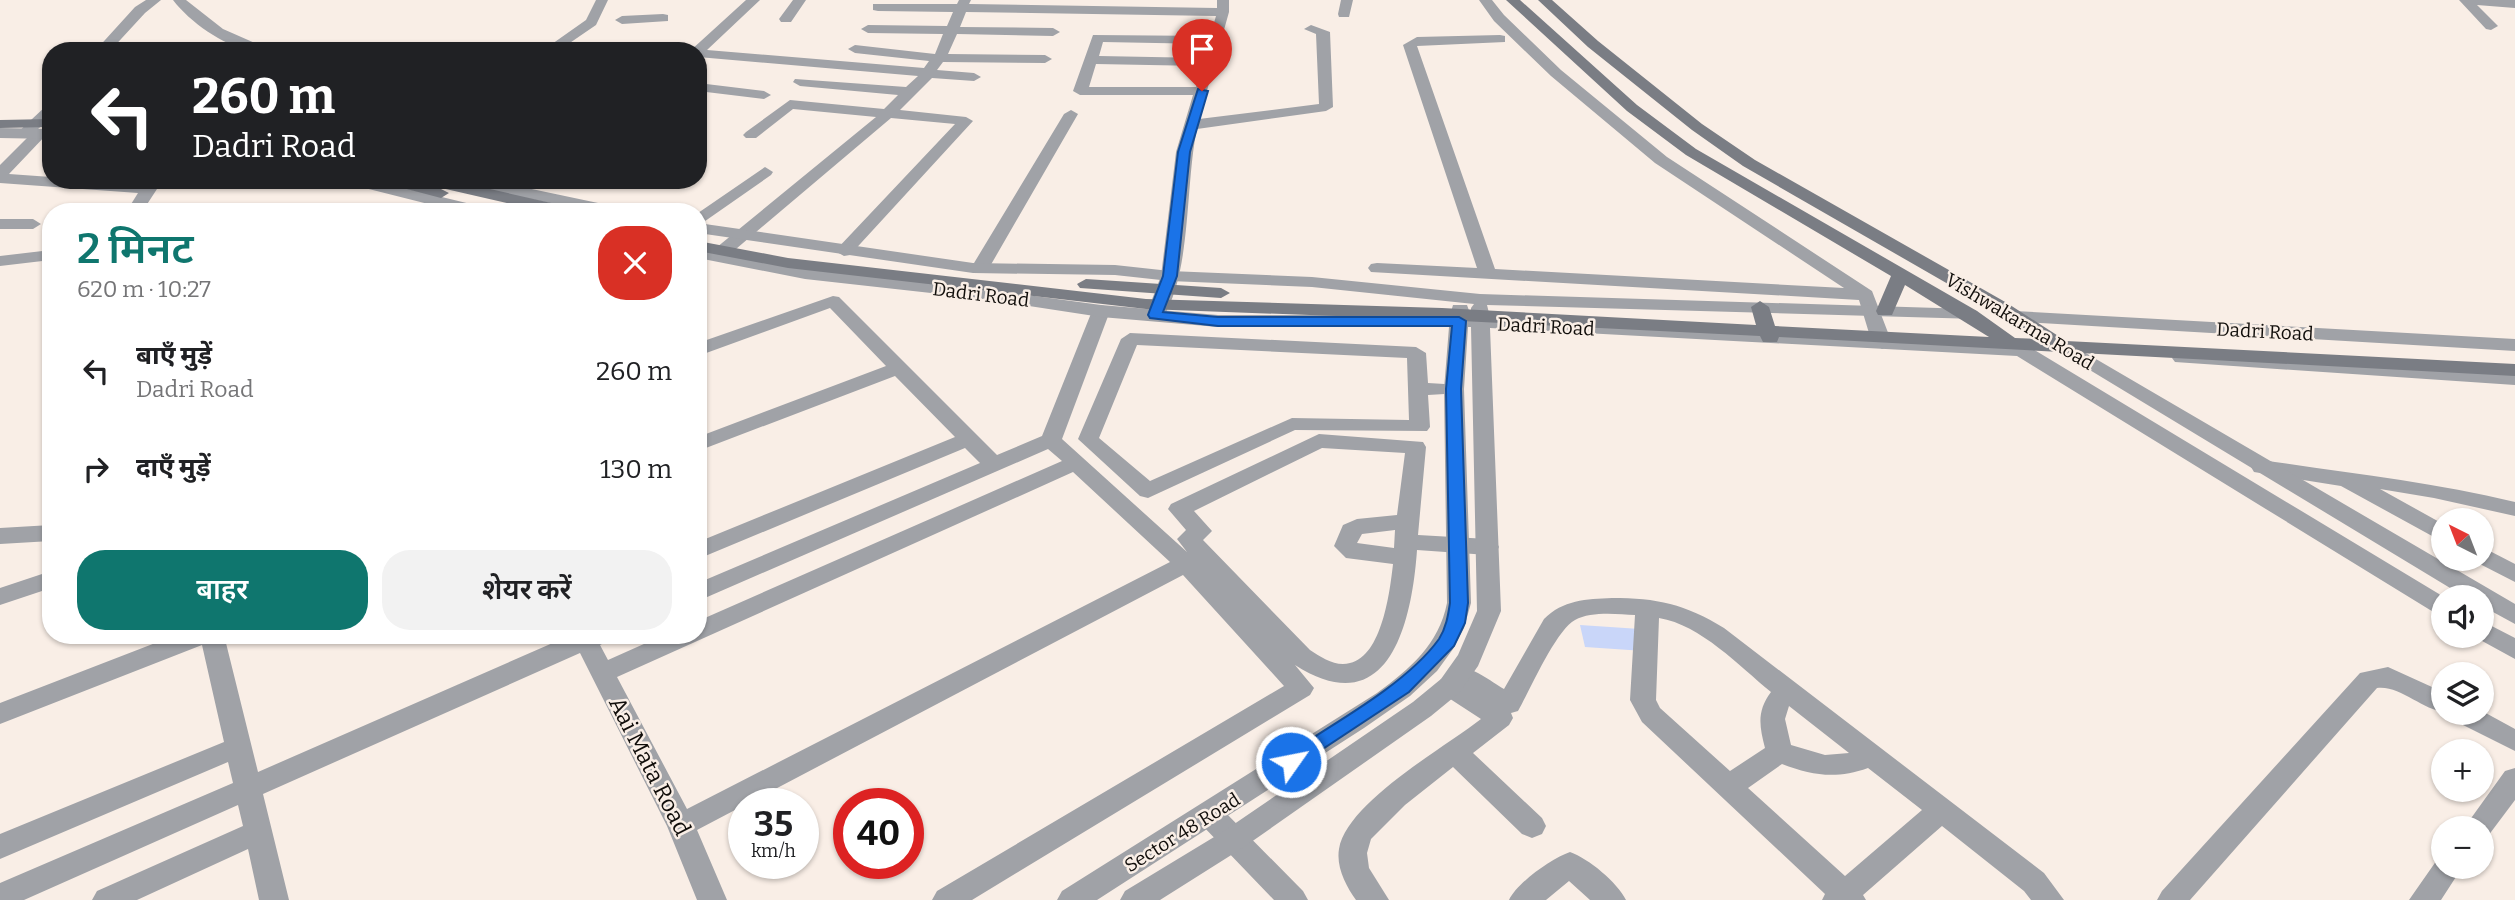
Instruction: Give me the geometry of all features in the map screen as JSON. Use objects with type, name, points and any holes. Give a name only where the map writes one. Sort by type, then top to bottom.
[{"type":"main road","name":"Vishwakarma Road","points":[[1512,0],[1632,108],[1691,152],[1970,315],[2021,350]]},
{"type":"main road","name":"Vishwakarma Road","points":[[1544,0],[1697,127],[1749,163],[2072,351]]},
{"type":"main road","points":[[0,122],[42,125]]},
{"type":"main road","points":[[0,131],[42,125]]},
{"type":"main road","points":[[426,189],[481,203]]},
{"type":"main road","points":[[467,189],[529,203]]},
{"type":"main road","points":[[707,239],[815,259],[1031,280],[1195,291],[2515,356]]},
{"type":"main road","points":[[707,248],[789,263],[1146,304],[1442,314],[2515,370]]},
{"type":"main road","points":[[1874,305],[1900,276]]},
{"type":"main road","points":[[1760,307],[1770,338]]},
{"type":"street","points":[[110,42],[139,10],[155,0]]},
{"type":"street","points":[[179,0],[207,23],[243,42]]},
{"type":"street","points":[[562,42],[591,22],[602,0]]},
{"type":"street","points":[[644,19],[651,0]]},
{"type":"street","points":[[707,44],[754,0]]},
{"type":"street","points":[[786,19],[800,0]]},
{"type":"street","points":[[1485,0],[1499,18],[1556,73],[1661,160],[1874,305],[1882,343]]},
{"type":"street","points":[[2467,0],[2515,4]]},
{"type":"street","points":[[2467,0],[2491,26]]},
{"type":"street","points":[[708,255],[743,235],[889,113],[927,74],[938,58],[962,4]]},
{"type":"street","points":[[878,7],[962,4],[1223,6],[1184,152],[1170,276],[1155,315]]},
{"type":"street","points":[[2479,14],[2515,16]]},
{"type":"street","points":[[622,20],[663,18]]},
{"type":"street","points":[[868,29],[1053,32]]},
{"type":"street","points":[[1190,125],[1326,107],[1323,32],[1311,29]]},
{"type":"street","points":[[1202,91],[1080,92],[1098,38],[1215,40]]},
{"type":"street","points":[[1487,273],[1409,45],[1416,41],[1500,39]]},
{"type":"street","points":[[855,49],[938,58],[1045,59]]},
{"type":"street","points":[[707,53],[974,77]]},
{"type":"street","points":[[1090,60],[1210,62]]},
{"type":"street","points":[[800,82],[910,92]]},
{"type":"street","points":[[707,88],[764,95]]},
{"type":"street","points":[[751,135],[790,104],[966,121],[844,251]]},
{"type":"street","points":[[980,268],[1071,114]]},
{"type":"street","points":[[0,131],[42,125]]},
{"type":"street","points":[[0,176],[42,128]]},
{"type":"street","points":[[707,215],[765,172]]},
{"type":"street","points":[[0,176],[42,180]]},
{"type":"street","points":[[386,189],[443,203]]},
{"type":"street","points":[[410,195],[420,189]]},
{"type":"street","points":[[507,189],[574,203]]},
{"type":"street","points":[[0,224],[33,224]]},
{"type":"street","name":"Dadri Road","points":[[707,229],[844,251],[980,268],[1115,270],[1170,276],[1312,282],[1427,295],[1470,310],[1770,338],[2021,350]]},
{"type":"street","name":"Dadri Road","points":[[708,255],[805,274],[1002,296],[1101,311],[1218,321],[1470,310],[1874,305],[1970,315]]},
{"type":"street","points":[[0,261],[42,256]]},
{"type":"street","points":[[1377,268],[1487,273],[1874,305]]},
{"type":"street","points":[[1427,271],[1427,295]]},
{"type":"street","points":[[707,346],[833,301],[993,465]]},
{"type":"street","name":"Sector 48 Road","points":[[1072,900],[1210,815],[1343,728],[1402,687],[1427,665],[1447,641],[1456,623],[1459,603],[1454,389],[1470,310]]},
{"type":"street","name":"Sector 48 Road","points":[[1135,900],[1234,839],[1422,709],[1454,680],[1469,659],[1489,611],[1489,547],[1470,310]]},
{"type":"street","points":[[707,589],[1051,440],[1101,311]]},
{"type":"street","name":"Dadri Road","points":[[2015,317],[2515,345]]},
{"type":"street","points":[[1130,339],[1416,353],[1417,389],[1420,427],[1292,424],[1149,491],[1088,439],[1130,339]]},
{"type":"street","name":"Vishwakarma Road","points":[[2021,350],[2431,600]]},
{"type":"street","name":"Dadri Road","points":[[2072,351],[2515,379]]},
{"type":"street","name":"Vishwakarma Road","points":[[2072,351],[2262,467],[2515,615]]},
{"type":"street","points":[[707,442],[898,368]]},
{"type":"street","points":[[1417,389],[1454,389]]},
{"type":"street","points":[[707,547],[968,439]]},
{"type":"street","points":[[947,900],[1301,688],[1186,564],[1051,440]]},
{"type":"street","points":[[1319,441],[1416,447],[1406,540],[1392,636],[1384,651],[1360,671],[1342,674],[1323,670],[1301,657],[1188,539],[1201,531],[1179,509],[1319,441]]},
{"type":"street","points":[[707,627],[1076,463]]},
{"type":"street","points":[[2262,467],[2347,480],[2393,482],[2515,509]]},
{"type":"street","points":[[2347,480],[2431,527]]},
{"type":"street","points":[[0,536],[42,534]]},
{"type":"street","points":[[1406,540],[1489,547]]},
{"type":"street","points":[[2494,562],[2515,574]]},
{"type":"street","points":[[681,825],[1186,564]]},
{"type":"street","points":[[0,597],[42,582]]},
{"type":"street","points":[[1454,680],[1509,704],[1553,625],[1563,615],[1590,608],[1647,608],[1674,612],[1693,620],[1872,756],[2034,882],[2049,900]]},
{"type":"street","points":[[1647,608],[1643,700],[1651,715],[1844,898],[1941,810]]},
{"type":"street","points":[[2494,637],[2515,650]]},
{"type":"street","points":[[0,714],[179,644]]},
{"type":"street","points":[[214,644],[274,900]]},
{"type":"street","points":[[0,897],[573,644]]},
{"type":"street","name":"Aai Mata Road","points":[[592,644],[603,673],[681,825],[712,900]]},
{"type":"street","points":[[603,673],[668,644]]},
{"type":"street","points":[[2178,898],[2369,680],[2388,677],[2431,697]]},
{"type":"street","points":[[1374,900],[1364,890],[1353,865],[1354,844],[1368,820],[1500,718],[1454,680]]},
{"type":"street","points":[[1787,691],[1775,702],[1771,721],[1780,752],[1807,764],[1845,767],[1872,756]]},
{"type":"street","points":[[2485,725],[2515,741]]},
{"type":"street","points":[[0,847],[238,747]]},
{"type":"street","points":[[1454,752],[1532,826]]},
{"type":"street","points":[[1728,788],[1780,752]]},
{"type":"street","points":[[2487,816],[2515,779]]},
{"type":"street","points":[[1210,815],[1293,900]]},
{"type":"street","points":[[107,900],[258,832]]},
{"type":"street","points":[[1524,900],[1570,864],[1611,900]]},
{"type":"street","points":[[2424,900],[2439,879]]},
{"type":"water","points":[[1580,625],[1640,629],[1644,651],[1585,647]]},
{"type":"route","points":[[1202,91],[1184,152],[1170,276],[1155,315],[1218,321],[1459,321],[1454,389],[1459,603],[1456,623],[1447,641],[1427,665],[1402,687],[1291,762]]}]
